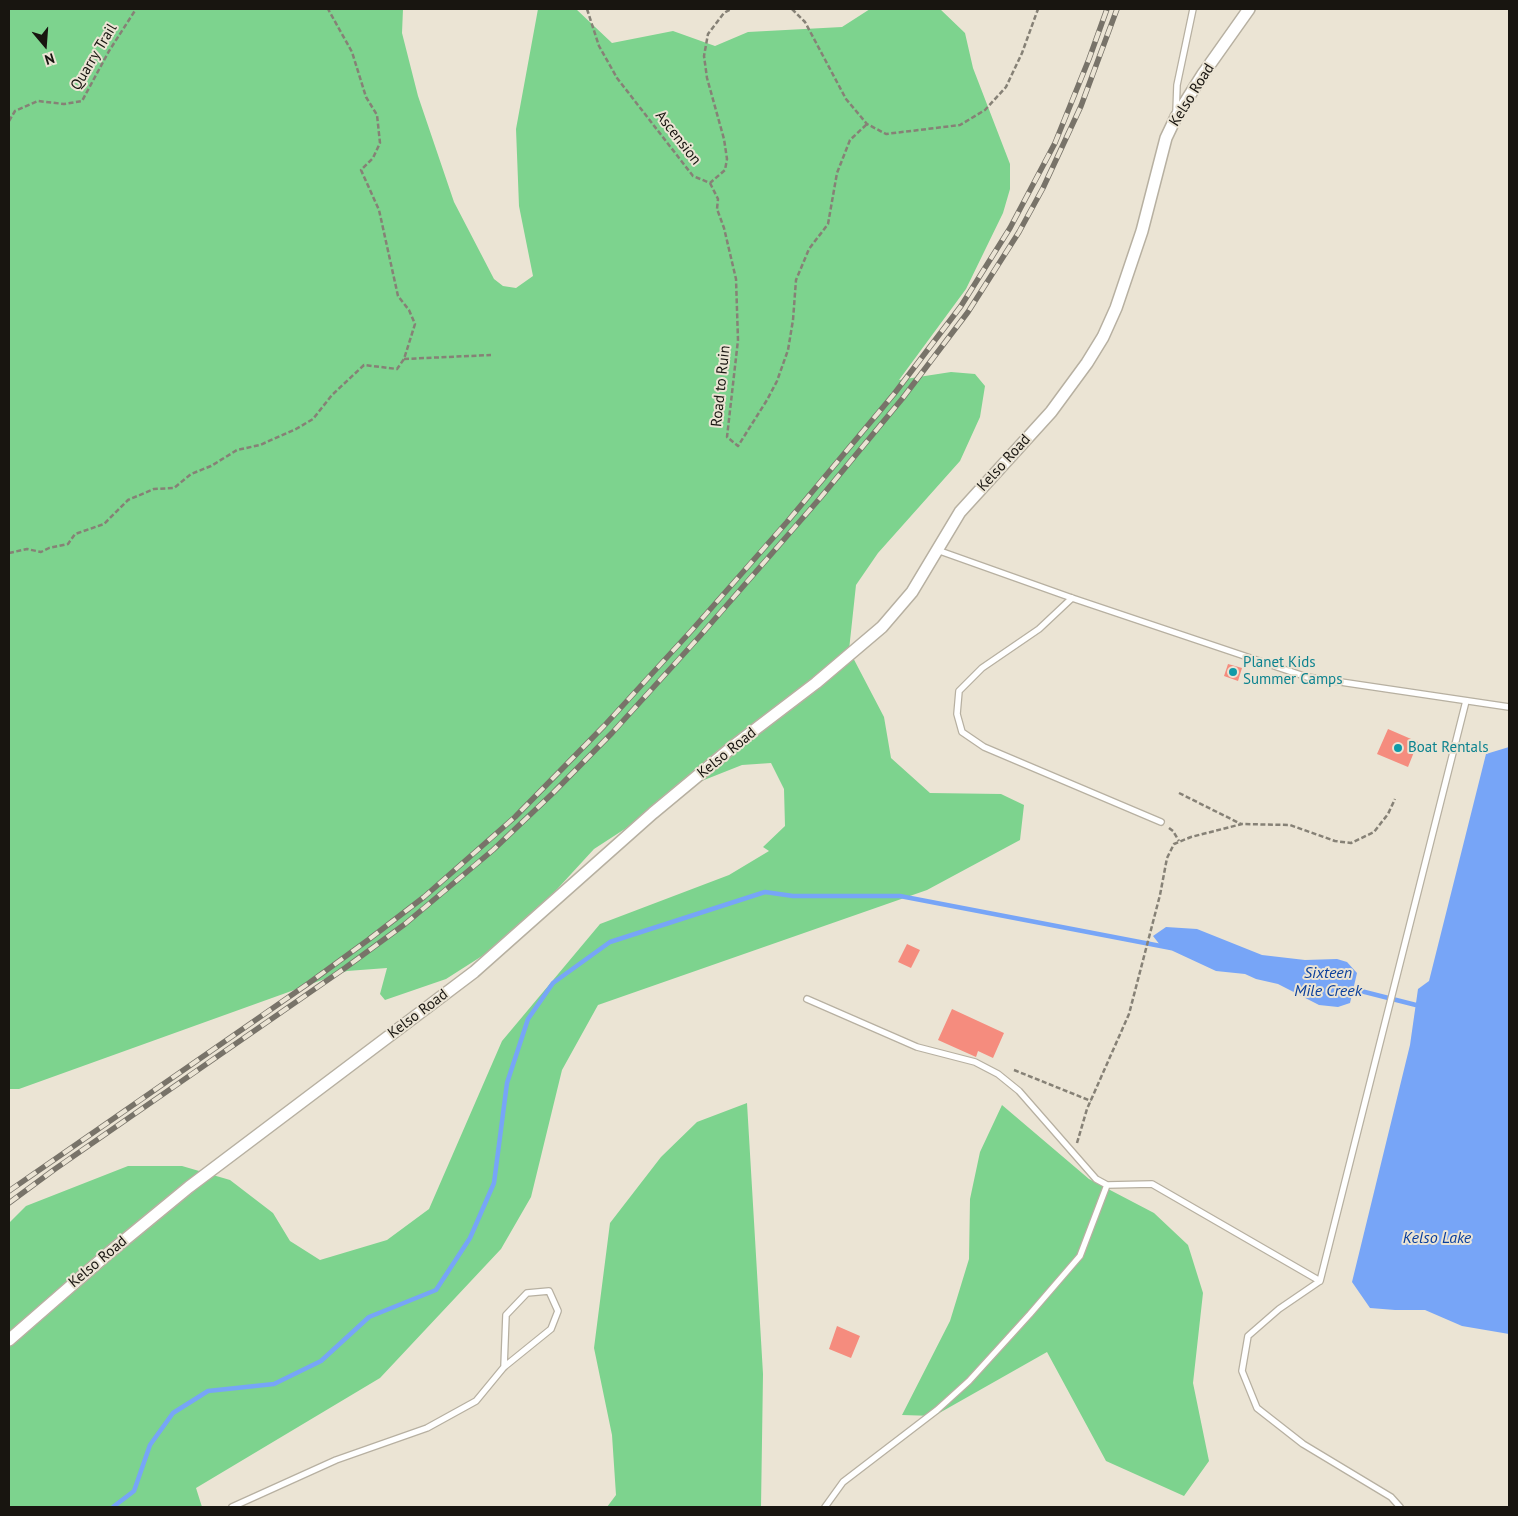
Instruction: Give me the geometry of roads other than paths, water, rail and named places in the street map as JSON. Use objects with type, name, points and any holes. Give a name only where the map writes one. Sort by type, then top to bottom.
[{"type":"street","name":"Kelso Road","points":[[9,1340],[110,1252],[189,1187],[474,972],[653,813],[736,744],[816,683],[875,633],[912,592],[960,512],[1051,412],[1087,363],[1103,337],[1116,308],[1142,231],[1166,138],[1176,117],[1203,74],[1249,9]]},
{"type":"lane","points":[[1176,117],[1177,85],[1193,9]]},
{"type":"lane","points":[[937,550],[1072,598],[1307,677],[1509,707]]},
{"type":"lane","points":[[1072,598],[1039,629],[982,668],[959,691],[957,714],[962,732],[984,747],[1161,822]]},
{"type":"lane","points":[[1400,1507],[1391,1497],[1303,1444],[1257,1408],[1242,1371],[1248,1336],[1279,1309],[1320,1281],[1466,701]]},
{"type":"lane","points":[[807,999],[918,1047],[975,1062],[998,1074],[1019,1091],[1096,1179],[1107,1185],[1152,1184],[1320,1281]]},
{"type":"lane","points":[[825,1507],[843,1482],[937,1410],[969,1381],[1024,1320],[1080,1256],[1107,1185]]},
{"type":"lane","points":[[232,1507],[336,1460],[427,1428],[476,1401],[504,1367],[551,1329],[558,1311],[549,1291],[527,1293],[506,1315],[504,1367]]},
{"type":"water","name":"Kelso Lake","points":[[1509,747],[1509,1334],[1462,1326],[1425,1310],[1370,1308],[1352,1282],[1410,1045],[1418,989],[1429,981],[1486,754]]},
{"type":"water","name":"Sixteen Mile Creek","points":[[1166,927],[1197,929],[1262,955],[1305,960],[1337,959],[1347,962],[1357,973],[1350,1003],[1338,1007],[1319,1005],[1278,984],[1256,979],[1245,974],[1216,971],[1160,945],[1153,936]]},
{"type":"waterway","points":[[113,1507],[134,1491],[150,1445],[173,1413],[208,1391],[274,1384],[321,1361],[369,1317],[436,1290],[470,1238],[494,1183],[507,1083],[528,1019],[553,983],[610,942],[765,892],[793,896],[900,896],[1171,948]]},
{"type":"waterway","points":[[1349,988],[1416,1005]]},
{"type":"railway","points":[[9,1191],[309,983],[424,897],[515,817],[604,726],[787,522],[894,394],[961,306],[1010,228],[1055,143],[1107,9]]},
{"type":"railway","points":[[9,1203],[405,924],[493,850],[612,733],[700,636],[821,497],[902,399],[968,312],[1019,232],[1043,188],[1081,106],[1117,9]]},
{"type":"place","name":"Planet Kids Summer Camps","points":[[1233,672]]},
{"type":"place","name":"Boat Rentals","points":[[1398,748]]}]
